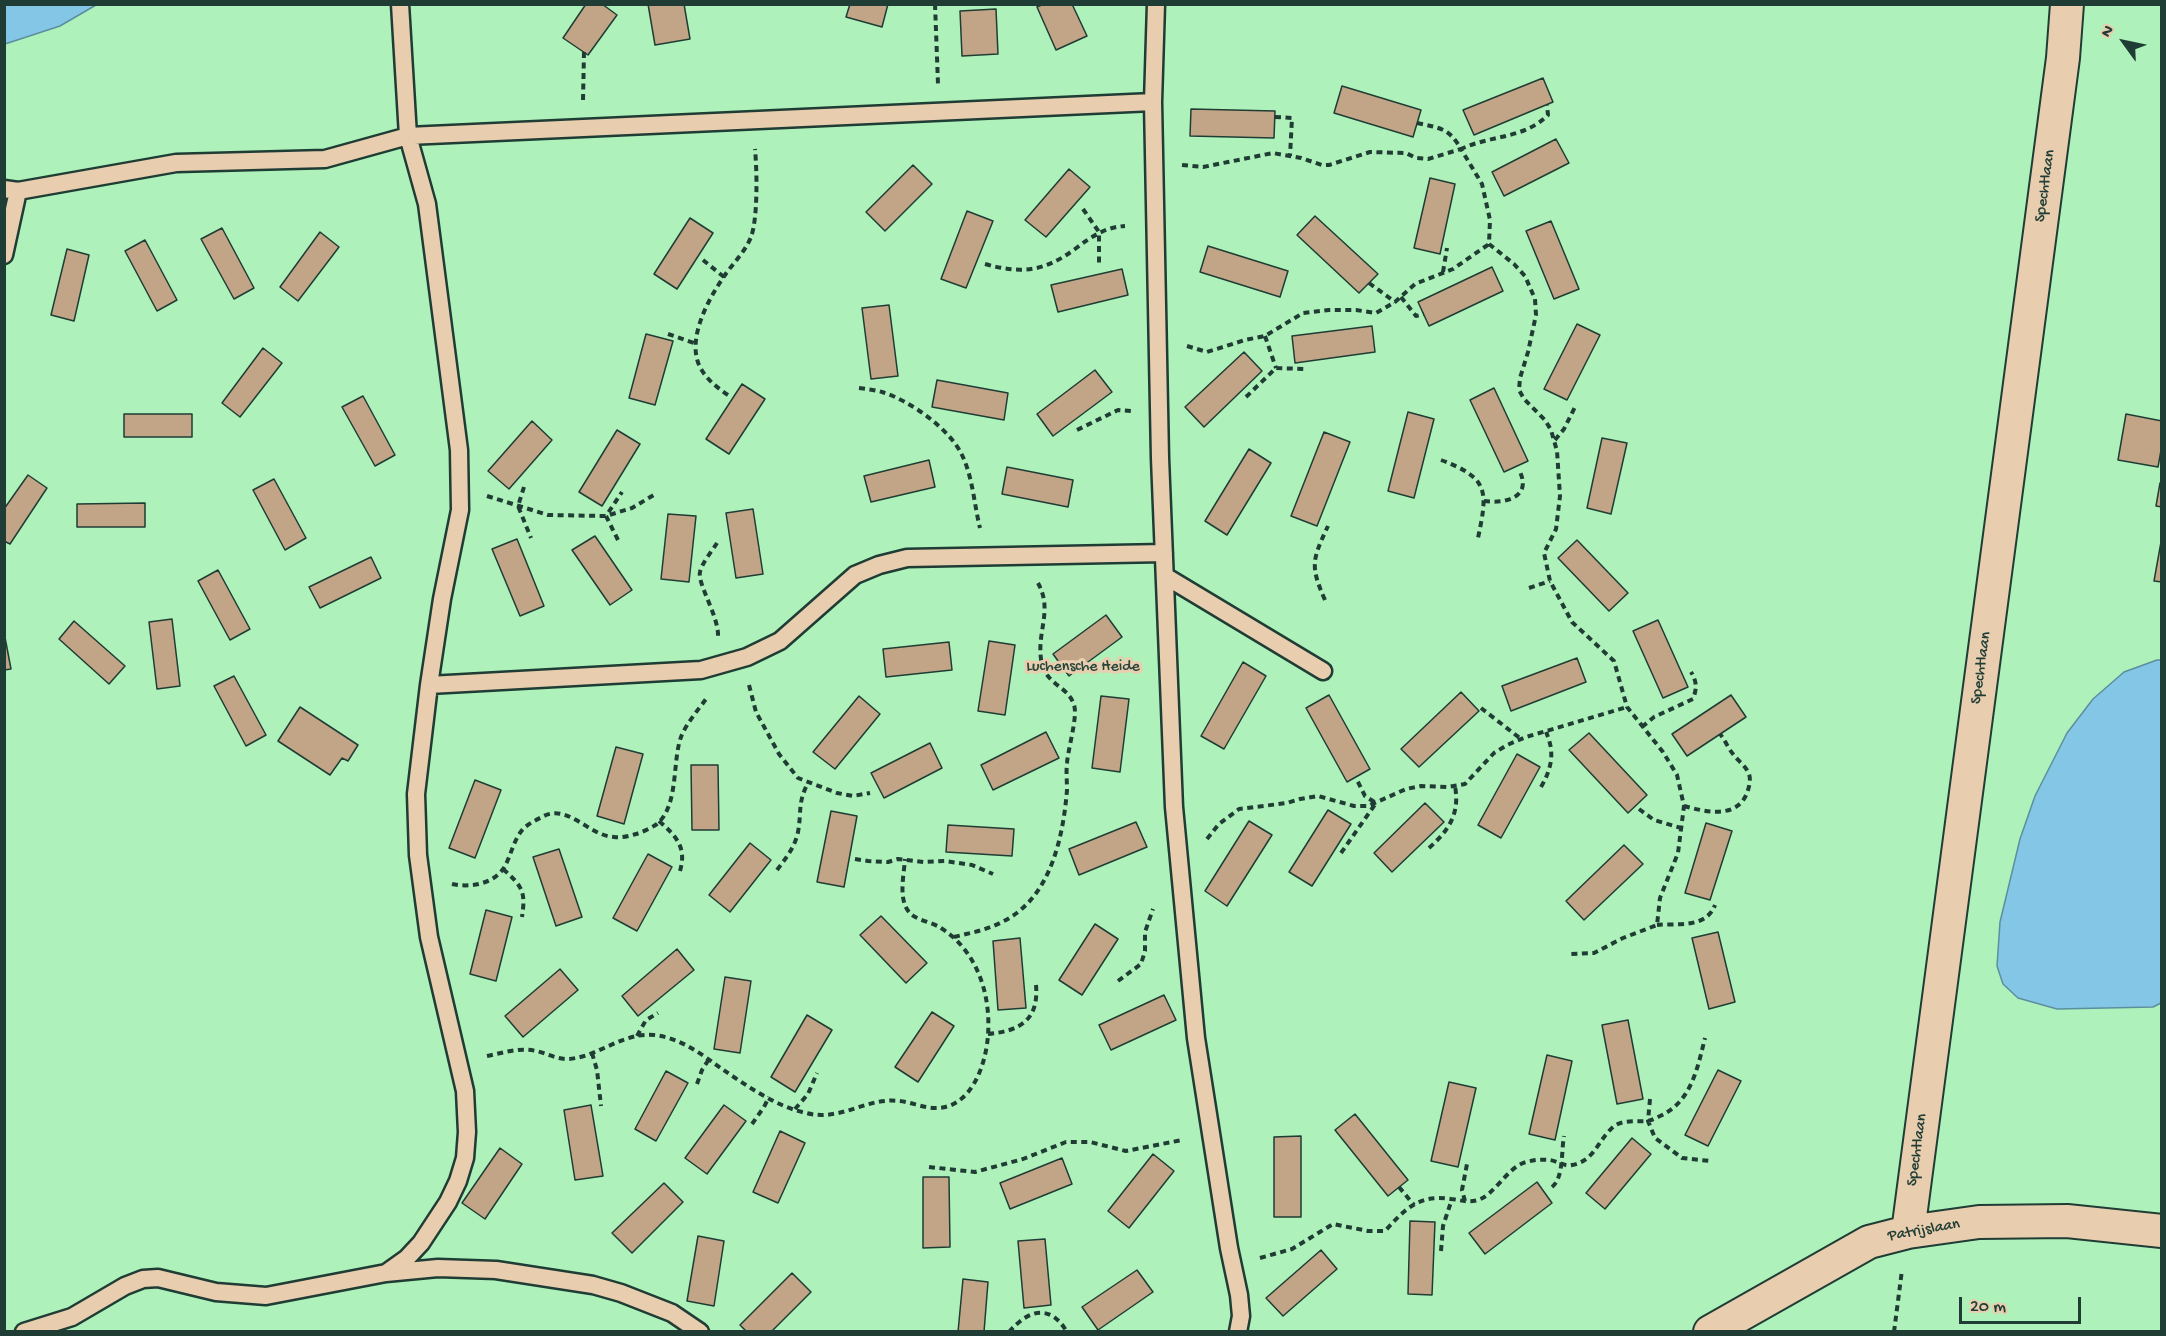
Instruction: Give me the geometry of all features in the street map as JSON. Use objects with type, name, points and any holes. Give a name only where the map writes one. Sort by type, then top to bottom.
[{"type":"street","name":"Spechtlaan","points":[[1908,1232],[2061,70],[2067,4]]},
{"type":"street","name":"Patrijslaan","points":[[1710,1332],[1869,1242],[1908,1232],[1979,1222],[2067,1221],[2162,1231]]},
{"type":"lane","points":[[386,1273],[407,1258],[435,1224],[458,1181],[465,1158],[467,1132],[465,1090],[429,937],[418,855],[416,794],[442,599],[460,510],[459,450],[427,204],[408,135],[400,4]]},
{"type":"lane","points":[[1156,4],[1153,102],[1159,413],[1174,807],[1197,1038],[1242,1316],[1238,1332]]},
{"type":"lane","points":[[4,255],[11,190],[176,163],[325,159],[408,135],[1153,102]]},
{"type":"lane","points":[[429,685],[701,670],[716,667],[747,657],[780,642],[855,575],[879,565],[907,558],[1164,553]]},
{"type":"lane","points":[[1165,576],[1323,670]]},
{"type":"lane","points":[[24,1332],[72,1317],[125,1286],[143,1279],[158,1278],[216,1292],[266,1296],[386,1273],[438,1268],[496,1270],[560,1279],[621,1293],[672,1313],[700,1332]]},
{"type":"path","points":[[935,4],[939,112]]},
{"type":"path","points":[[583,128],[584,52]]},
{"type":"path","points":[[1155,161],[1203,167],[1273,153],[1329,165],[1370,152],[1406,153],[1416,158],[1428,159],[1473,144],[1516,135],[1530,129],[1548,115],[1547,105]]},
{"type":"path","points":[[1275,117],[1292,118],[1290,156]]},
{"type":"path","points":[[728,395],[712,384],[699,366],[695,350],[698,329],[708,305],[724,277],[745,250],[752,234],[757,173],[754,142],[746,120]]},
{"type":"path","points":[[1418,123],[1454,135],[1482,184],[1490,220],[1489,243]]},
{"type":"path","points":[[1083,209],[1099,232],[1099,266]]},
{"type":"path","points":[[985,264],[1022,271],[1054,262],[1099,232],[1125,226],[1156,229]]},
{"type":"path","points":[[1158,338],[1207,352],[1265,336],[1303,313],[1356,310],[1376,313],[1395,302],[1415,284],[1452,269],[1489,243]]},
{"type":"path","points":[[1489,243],[1525,276],[1535,299],[1536,315],[1519,390],[1524,399],[1545,420],[1555,440],[1560,496],[1556,529],[1544,554],[1550,581],[1572,622],[1614,661],[1627,706],[1663,752],[1677,775],[1684,806],[1678,853],[1660,898],[1657,925]]},
{"type":"path","points":[[1443,273],[1447,248]]},
{"type":"path","points":[[703,260],[724,277]]},
{"type":"path","points":[[1369,283],[1395,302]]},
{"type":"path","points":[[1401,297],[1416,316],[1424,314]]},
{"type":"path","points":[[668,334],[697,344]]},
{"type":"path","points":[[1265,336],[1276,368]]},
{"type":"path","points":[[1246,397],[1276,368],[1304,369]]},
{"type":"path","points":[[859,388],[881,391],[899,399],[937,424],[962,454],[970,477],[984,548],[988,557]]},
{"type":"path","points":[[1555,440],[1564,429],[1576,405]]},
{"type":"path","points":[[1077,430],[1118,410],[1159,413]]},
{"type":"path","points":[[1441,460],[1466,470],[1476,477],[1482,487],[1484,501],[1478,538]]},
{"type":"path","points":[[1484,501],[1497,503],[1512,499],[1519,494],[1524,478],[1519,470]]},
{"type":"path","points":[[524,487],[518,506],[531,538]]},
{"type":"path","points":[[606,516],[622,492]]},
{"type":"path","points":[[460,510],[487,496],[548,515],[606,516],[633,508],[657,493]]},
{"type":"path","points":[[606,516],[618,540]]},
{"type":"path","points":[[1325,600],[1314,576],[1314,557],[1328,526]]},
{"type":"path","points":[[422,878],[458,885],[476,885],[490,880],[503,869],[523,830],[536,820],[553,813],[568,816],[599,834],[612,837],[626,837],[641,832],[659,821],[668,808],[676,775],[676,755],[682,735],[713,686],[718,630],[700,581],[700,572],[717,543]]},
{"type":"path","points":[[1529,588],[1550,581]]},
{"type":"path","points":[[953,937],[990,927],[1019,911],[1032,899],[1048,874],[1064,820],[1069,745],[1076,714],[1071,698],[1045,675],[1041,645],[1046,608],[1045,594],[1038,582]]},
{"type":"path","points":[[747,657],[749,685],[756,712],[788,768],[798,778],[837,793],[853,796],[870,793]]},
{"type":"path","points":[[1642,727],[1654,717],[1693,699],[1696,690],[1695,679],[1690,672]]},
{"type":"path","points":[[1118,981],[1141,964],[1145,951],[1145,932],[1151,914],[1165,888],[1219,824],[1239,809],[1287,803],[1318,796],[1354,806],[1368,806],[1406,789],[1465,784],[1494,753],[1521,739],[1627,706]]},
{"type":"path","points":[[1481,708],[1521,739]]},
{"type":"path","points":[[1541,787],[1552,764],[1552,752],[1546,732]]},
{"type":"path","points":[[1684,806],[1704,812],[1724,813],[1737,807],[1747,795],[1750,784],[1749,773],[1720,734]]},
{"type":"path","points":[[1357,780],[1365,796],[1376,804]]},
{"type":"path","points":[[777,870],[794,846],[798,832],[801,795],[809,781]]},
{"type":"path","points":[[1429,848],[1440,838],[1456,811],[1455,786]]},
{"type":"path","points":[[1341,853],[1376,804]]},
{"type":"path","points":[[1640,809],[1654,820],[1681,828]]},
{"type":"path","points":[[659,821],[674,833],[681,847],[683,859],[680,871]]},
{"type":"path","points":[[855,859],[888,862],[905,859],[924,862],[945,861],[972,865],[993,874]]},
{"type":"path","points":[[460,1065],[506,1050],[536,1050],[566,1059],[592,1053],[610,1044],[637,1036],[652,1035],[681,1042],[781,1105],[807,1114],[840,1114],[875,1102],[890,1100],[933,1108],[956,1104],[967,1094],[978,1074],[988,1034],[984,990],[972,956],[938,926],[910,915],[905,905],[903,891],[905,859]]},
{"type":"path","points":[[503,869],[518,882],[523,891],[522,917]]},
{"type":"path","points":[[1571,954],[1594,953],[1623,938],[1657,925],[1695,923],[1713,911],[1715,905]]},
{"type":"path","points":[[988,1034],[1017,1028],[1029,1019],[1035,1010],[1036,985]]},
{"type":"path","points":[[637,1036],[646,1020],[658,1013]]},
{"type":"path","points":[[1233,1265],[1292,1249],[1333,1224],[1368,1232],[1386,1231],[1405,1210],[1423,1199],[1465,1201],[1482,1199],[1515,1167],[1531,1160],[1550,1160],[1570,1166],[1584,1161],[1599,1147],[1612,1128],[1628,1120],[1648,1122],[1666,1114],[1680,1104],[1696,1075],[1705,1038]]},
{"type":"path","points":[[592,1053],[597,1070],[601,1107]]},
{"type":"path","points":[[697,1084],[709,1059]]},
{"type":"path","points":[[795,1109],[808,1094],[817,1073]]},
{"type":"path","points":[[752,1124],[765,1107],[769,1097]]},
{"type":"path","points":[[1650,1099],[1648,1122],[1655,1138],[1682,1158],[1710,1161]]},
{"type":"path","points":[[929,1167],[975,1172],[1023,1159],[1066,1142],[1090,1142],[1126,1151],[1212,1135]]},
{"type":"path","points":[[1552,1186],[1558,1182],[1564,1136]]},
{"type":"path","points":[[1465,1201],[1462,1190],[1467,1164]]},
{"type":"path","points":[[1399,1187],[1414,1205]]},
{"type":"path","points":[[1441,1251],[1443,1226],[1452,1199]]},
{"type":"path","points":[[1894,1332],[1908,1232]]},
{"type":"path","points":[[1009,1332],[1020,1319],[1031,1313],[1041,1312],[1061,1321],[1067,1332]]},
{"type":"green space","name":"Luchensche Heide","points":[[5,5],[2161,5],[2161,1331],[5,1332]]},
{"type":"water","points":[[5,4],[96,5],[60,26],[5,44]]},
{"type":"water","points":[[2162,660],[2161,1003],[2153,1007],[2057,1009],[2018,998],[2003,984],[1997,966],[2000,922],[2020,839],[2035,796],[2067,733],[2093,699],[2124,672]]},
{"type":"building","points":[[586,4],[602,4],[617,15],[588,55],[563,38]]},
{"type":"building","points":[[648,4],[684,4],[690,39],[655,45]]},
{"type":"building","points":[[850,4],[888,4],[882,27],[846,17]]},
{"type":"building","points":[[1044,4],[1072,4],[1087,36],[1056,50],[1037,7]]},
{"type":"building","points":[[996,9],[998,54],[962,56],[960,11]]},
{"type":"building","points":[[1543,78],[1553,102],[1474,135],[1463,110]]},
{"type":"building","points":[[1342,86],[1421,110],[1413,137],[1334,113]]},
{"type":"building","points":[[1191,109],[1275,111],[1274,138],[1190,136]]},
{"type":"building","points":[[1556,139],[1569,163],[1504,196],[1492,172]]},
{"type":"building","points":[[913,165],[932,184],[885,231],[866,212]]},
{"type":"building","points":[[1069,169],[1090,187],[1046,237],[1025,220]]},
{"type":"building","points":[[1430,178],[1455,184],[1440,254],[1414,248]]},
{"type":"building","points":[[967,211],[993,221],[966,288],[941,279]]},
{"type":"building","points":[[1315,216],[1378,274],[1359,293],[1297,235]]},
{"type":"building","points":[[690,218],[713,233],[677,289],[654,274]]},
{"type":"building","points":[[1551,221],[1579,289],[1554,299],[1526,231]]},
{"type":"building","points":[[222,228],[254,288],[234,299],[201,239]]},
{"type":"building","points":[[320,232],[339,247],[298,301],[280,287]]},
{"type":"building","points":[[145,240],[177,300],[157,311],[125,251]]},
{"type":"building","points":[[1208,246],[1288,271],[1280,297],[1200,272]]},
{"type":"building","points":[[67,249],[89,255],[74,321],[51,315]]},
{"type":"building","points":[[1492,267],[1503,291],[1429,326],[1418,302]]},
{"type":"building","points":[[1122,269],[1128,295],[1058,312],[1051,285]]},
{"type":"building","points":[[889,305],[898,376],[871,379],[862,308]]},
{"type":"building","points":[[1577,324],[1600,335],[1567,400],[1544,389]]},
{"type":"building","points":[[1372,326],[1375,352],[1295,363],[1292,336]]},
{"type":"building","points":[[646,334],[673,341],[655,405],[629,398]]},
{"type":"building","points":[[263,348],[282,363],[240,417],[222,403]]},
{"type":"building","points":[[1244,352],[1262,371],[1204,427],[1185,407]]},
{"type":"building","points":[[1095,370],[1112,392],[1053,436],[1037,414]]},
{"type":"building","points":[[937,380],[1008,393],[1004,420],[932,407]]},
{"type":"building","points":[[742,384],[765,399],[729,454],[706,439]]},
{"type":"building","points":[[1494,388],[1528,461],[1504,472],[1470,400]]},
{"type":"building","points":[[363,396],[395,455],[375,466],[342,407]]},
{"type":"building","points":[[1408,412],[1434,419],[1414,498],[1388,491]]},
{"type":"building","points":[[124,414],[192,414],[192,437],[124,437]]},
{"type":"building","points":[[2126,414],[2162,421],[2162,445],[2158,467],[2118,460]]},
{"type":"building","points":[[532,421],[552,440],[509,489],[488,471]]},
{"type":"building","points":[[617,430],[640,444],[602,506],[579,492]]},
{"type":"building","points":[[1324,432],[1350,442],[1317,526],[1291,516]]},
{"type":"building","points":[[1602,438],[1627,443],[1611,514],[1587,508]]},
{"type":"building","points":[[1249,449],[1271,463],[1227,535],[1205,521]]},
{"type":"building","points":[[929,460],[935,487],[871,502],[864,476]]},
{"type":"building","points":[[1007,467],[1073,480],[1068,507],[1002,494]]},
{"type":"building","points":[[28,475],[47,488],[10,544],[4,541],[4,509]]},
{"type":"building","points":[[274,479],[306,538],[285,550],[253,490]]},
{"type":"building","points":[[2160,483],[2162,483],[2162,507],[2156,506]]},
{"type":"building","points":[[145,503],[145,527],[77,527],[77,504]]},
{"type":"building","points":[[753,509],[763,574],[736,578],[726,513]]},
{"type":"building","points":[[668,514],[696,516],[689,582],[661,579]]},
{"type":"building","points":[[595,536],[632,590],[610,605],[572,550]]},
{"type":"building","points":[[517,539],[544,606],[520,616],[492,549]]},
{"type":"building","points":[[1577,540],[1628,593],[1609,611],[1558,558]]},
{"type":"building","points":[[2162,542],[2162,582],[2154,581]]},
{"type":"building","points":[[371,557],[381,578],[320,608],[309,587]]},
{"type":"building","points":[[218,570],[250,629],[230,640],[198,581]]},
{"type":"building","points":[[1106,615],[1122,637],[1069,676],[1053,654]]},
{"type":"building","points":[[172,619],[180,686],[157,689],[149,622]]},
{"type":"building","points":[[1658,620],[1688,687],[1663,698],[1633,631]]},
{"type":"building","points":[[74,621],[125,666],[109,684],[59,639]]},
{"type":"building","points":[[4,632],[11,669],[4,670]]},
{"type":"building","points":[[989,641],[1015,645],[1005,715],[978,711]]},
{"type":"building","points":[[949,642],[952,670],[886,677],[883,649]]},
{"type":"building","points":[[1577,658],[1586,682],[1511,711],[1502,686]]},
{"type":"building","points":[[1243,662],[1266,676],[1224,749],[1201,736]]},
{"type":"building","points":[[234,676],[266,735],[246,746],[214,686]]},
{"type":"building","points":[[1461,692],[1479,711],[1419,767],[1401,749]]},
{"type":"building","points":[[1329,695],[1370,769],[1347,782],[1306,708]]},
{"type":"building","points":[[1731,695],[1746,717],[1687,756],[1672,734]]},
{"type":"building","points":[[859,696],[880,714],[835,769],[813,752]]},
{"type":"building","points":[[1101,696],[1129,699],[1120,772],[1092,768]]},
{"type":"building","points":[[300,707],[358,745],[348,761],[342,758],[330,775],[278,741]]},
{"type":"building","points":[[1046,732],[1059,758],[993,790],[981,765]]},
{"type":"building","points":[[1589,733],[1647,795],[1628,813],[1569,750]]},
{"type":"building","points":[[930,743],[942,768],[884,798],[871,773]]},
{"type":"building","points":[[616,747],[643,754],[624,824],[597,816]]},
{"type":"building","points":[[1517,754],[1540,767],[1501,838],[1478,825]]},
{"type":"building","points":[[691,765],[718,765],[719,830],[692,830]]},
{"type":"building","points":[[475,780],[501,790],[475,858],[449,848]]},
{"type":"building","points":[[1425,803],[1444,822],[1392,872],[1374,853]]},
{"type":"building","points":[[1328,810],[1351,824],[1312,886],[1289,872]]},
{"type":"building","points":[[831,811],[857,816],[844,887],[817,882]]},
{"type":"building","points":[[1249,821],[1272,835],[1227,906],[1205,891]]},
{"type":"building","points":[[1136,822],[1147,847],[1079,875],[1069,849]]},
{"type":"building","points":[[1706,823],[1732,831],[1710,900],[1685,893]]},
{"type":"building","points":[[948,825],[1014,829],[1012,856],[946,852]]},
{"type":"building","points":[[750,843],[771,860],[730,912],[709,895]]},
{"type":"building","points":[[1624,845],[1643,864],[1584,920],[1566,901]]},
{"type":"building","points":[[559,849],[582,917],[556,926],[533,857]]},
{"type":"building","points":[[648,854],[672,867],[637,931],[613,918]]},
{"type":"building","points":[[486,910],[512,917],[496,981],[470,974]]},
{"type":"building","points":[[881,916],[927,963],[906,983],[860,935]]},
{"type":"building","points":[[1095,924],[1118,939],[1082,995],[1059,980]]},
{"type":"building","points":[[1718,932],[1735,1002],[1709,1009],[1692,938]]},
{"type":"building","points":[[1020,938],[1026,1008],[998,1010],[993,941]]},
{"type":"building","points":[[677,949],[694,970],[638,1016],[622,996]]},
{"type":"building","points":[[560,969],[578,990],[523,1037],[505,1016]]},
{"type":"building","points":[[725,977],[751,981],[740,1053],[714,1049]]},
{"type":"building","points":[[1164,995],[1176,1020],[1111,1050],[1099,1025]]},
{"type":"building","points":[[932,1012],[954,1026],[918,1082],[895,1067]]},
{"type":"building","points":[[807,1015],[832,1030],[795,1092],[771,1077]]},
{"type":"building","points":[[1628,1020],[1643,1099],[1617,1104],[1602,1025]]},
{"type":"building","points":[[1547,1055],[1572,1061],[1555,1140],[1529,1134]]},
{"type":"building","points":[[1718,1070],[1741,1081],[1708,1146],[1685,1135]]},
{"type":"building","points":[[666,1071],[688,1083],[656,1141],[635,1129]]},
{"type":"building","points":[[1449,1082],[1476,1088],[1458,1167],[1431,1161]]},
{"type":"building","points":[[591,1105],[603,1176],[575,1180],[564,1110]]},
{"type":"building","points":[[724,1105],[746,1121],[707,1174],[685,1158]]},
{"type":"building","points":[[1355,1114],[1408,1180],[1388,1196],[1335,1130]]},
{"type":"building","points":[[780,1131],[805,1143],[778,1203],[753,1192]]},
{"type":"building","points":[[1301,1136],[1301,1217],[1274,1217],[1274,1137]]},
{"type":"building","points":[[1632,1138],[1651,1154],[1605,1209],[1586,1193]]},
{"type":"building","points":[[500,1148],[522,1164],[485,1219],[462,1203]]},
{"type":"building","points":[[1153,1154],[1174,1171],[1129,1228],[1108,1211]]},
{"type":"building","points":[[1062,1158],[1072,1184],[1010,1209],[1000,1183]]},
{"type":"building","points":[[923,1177],[949,1177],[950,1247],[923,1248]]},
{"type":"building","points":[[1537,1182],[1552,1203],[1485,1254],[1469,1233]]},
{"type":"building","points":[[664,1183],[683,1202],[632,1253],[612,1233]]},
{"type":"building","points":[[1410,1221],[1435,1222],[1432,1295],[1408,1294]]},
{"type":"building","points":[[698,1236],[724,1241],[714,1306],[687,1301]]},
{"type":"building","points":[[1045,1239],[1051,1305],[1024,1308],[1018,1241]]},
{"type":"building","points":[[1321,1250],[1337,1269],[1283,1316],[1266,1298]]},
{"type":"building","points":[[1137,1270],[1153,1292],[1098,1330],[1082,1307]]},
{"type":"building","points":[[792,1273],[811,1292],[771,1332],[747,1332],[740,1325]]},
{"type":"building","points":[[963,1279],[988,1282],[984,1332],[958,1332]]}]
